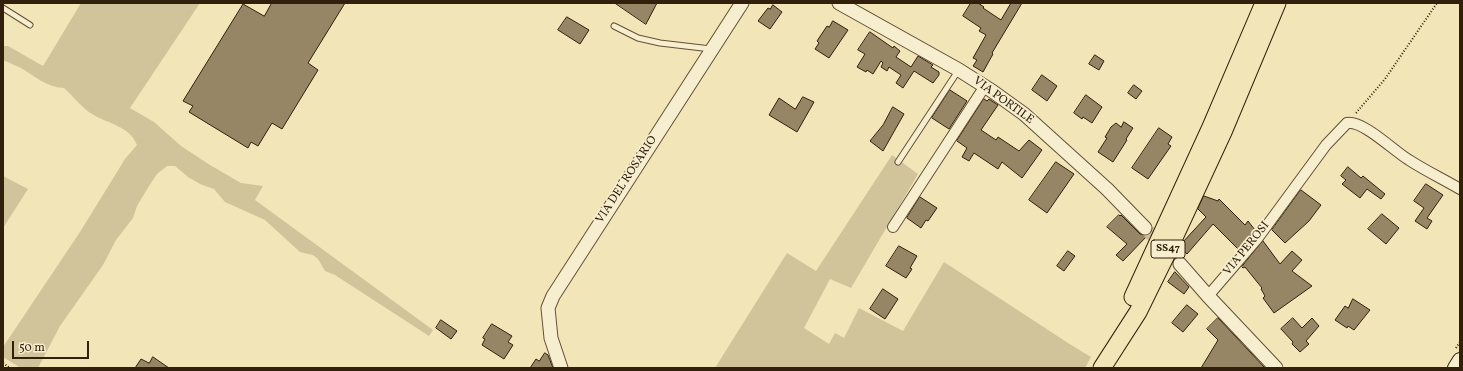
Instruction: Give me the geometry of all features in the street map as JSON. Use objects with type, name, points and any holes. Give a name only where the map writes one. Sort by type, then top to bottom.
[{"type":"highway","name":"SS47","points":[[1103,365],[1146,266],[1211,127],[1251,34],[1269,8]]},
{"type":"highway","name":"SS47","points":[[1103,365],[1138,312],[1165,257],[1223,132],[1269,8]]},
{"type":"main road","points":[[1455,368],[1460,360]]},
{"type":"street","name":"VIA DEL ROSARIO","points":[[561,368],[552,338],[548,308],[553,296],[742,3]]},
{"type":"street","name":"VIA PORTILE","points":[[839,3],[959,70],[985,86],[1024,114],[1107,189],[1145,228]]},
{"type":"street","points":[[892,227],[985,86]]},
{"type":"street","points":[[1347,123],[1354,123],[1363,127],[1408,160],[1460,189]]},
{"type":"street","name":"VIA PEROSI","points":[[1208,296],[1257,239],[1326,145],[1347,123]]},
{"type":"street","points":[[1180,264],[1276,368]]},
{"type":"lane","points":[[3,8],[30,25]]},
{"type":"lane","points":[[614,26],[638,38],[660,43],[712,49]]},
{"type":"lane","points":[[898,162],[959,70]]},
{"type":"path","points":[[1347,123],[1385,79],[1438,3]]},
{"type":"path","points":[[3,363],[10,368]]},
{"type":"shaded area","points":[[81,3],[200,3],[130,108],[154,122],[181,146],[210,165],[241,183],[263,186],[255,200],[433,330],[429,336],[335,275],[325,271],[318,259],[313,255],[300,252],[265,220],[225,202],[214,189],[200,184],[188,177],[175,166],[167,166],[157,174],[149,186],[137,206],[133,218],[116,240],[103,265],[60,326],[38,368],[21,368],[3,357],[3,347],[80,232],[125,159],[137,145],[134,139],[124,129],[88,111],[64,88],[46,84],[21,68],[3,60],[3,46],[8,46],[43,66]]},
{"type":"shaded area","points":[[892,155],[918,174],[851,288],[830,279],[804,328],[829,344],[835,333],[844,338],[859,308],[903,331],[944,262],[1091,357],[1085,368],[715,368],[787,253],[816,271]]},
{"type":"shaded area","points":[[3,176],[28,189],[3,228]]},
{"type":"building","points":[[272,3],[345,3],[308,63],[318,70],[282,129],[272,123],[258,146],[251,142],[248,148],[189,112],[193,106],[183,101],[243,4],[264,16]]},
{"type":"building","points":[[615,3],[657,3],[646,24]]},
{"type":"building","points":[[971,3],[978,3],[1001,20],[1011,3],[1022,3],[992,53],[993,54],[983,72],[973,66],[977,60],[973,58],[986,35],[979,31],[981,28],[963,16]]},
{"type":"building","points":[[773,5],[782,12],[770,29],[758,21],[768,8],[770,9]]},
{"type":"building","points":[[567,17],[589,30],[580,44],[558,30]]},
{"type":"building","points":[[833,21],[848,30],[829,58],[815,49],[819,43],[817,41],[827,26],[829,27]]},
{"type":"building","points":[[870,32],[893,48],[894,46],[900,51],[896,57],[911,67],[918,56],[933,65],[931,67],[939,72],[939,75],[933,83],[914,71],[903,88],[896,83],[901,75],[889,67],[887,71],[881,67],[883,63],[881,61],[873,74],[867,70],[866,72],[857,67],[865,54],[858,50]]},
{"type":"building","points":[[1095,55],[1104,61],[1099,70],[1089,64]]},
{"type":"building","points":[[1042,75],[1057,86],[1047,101],[1032,90]]},
{"type":"building","points":[[1134,85],[1142,91],[1136,99],[1128,93]]},
{"type":"building","points":[[950,90],[967,101],[949,129],[932,118]]},
{"type":"building","points":[[1086,95],[1102,107],[1092,123],[1083,117],[1082,119],[1074,113]]},
{"type":"building","points":[[803,97],[814,102],[797,132],[769,115],[779,98],[795,109]]},
{"type":"building","points":[[984,99],[987,101],[989,99],[998,105],[981,130],[996,140],[998,137],[1019,151],[1029,140],[1042,150],[1022,178],[1002,162],[998,169],[974,153],[969,161],[962,157],[967,148],[957,141]]},
{"type":"building","points":[[893,107],[904,114],[883,151],[870,141],[883,125]]},
{"type":"building","points":[[1124,122],[1133,128],[1113,162],[1098,152],[1107,138],[1105,137],[1111,127],[1116,123],[1121,127]]},
{"type":"building","points":[[1159,128],[1172,137],[1168,144],[1171,146],[1148,179],[1132,168]]},
{"type":"building","points":[[1056,162],[1074,174],[1047,213],[1029,200]]},
{"type":"building","points":[[1348,167],[1361,178],[1363,176],[1385,194],[1381,199],[1367,189],[1360,198],[1342,184],[1346,180],[1341,176]]},
{"type":"building","points":[[1426,184],[1443,195],[1427,218],[1432,221],[1427,229],[1415,221],[1424,208],[1414,201]]},
{"type":"building","points":[[1301,190],[1321,205],[1309,221],[1285,243],[1272,230]]},
{"type":"building","points":[[1204,196],[1218,201],[1219,199],[1245,225],[1248,221],[1255,230],[1239,250],[1213,224],[1187,254],[1185,252],[1182,256],[1176,257],[1182,243],[1206,217],[1198,209]]},
{"type":"building","points":[[920,197],[937,208],[921,228],[907,218]]},
{"type":"building","points":[[1382,214],[1399,228],[1386,244],[1368,229]]},
{"type":"building","points":[[1119,215],[1121,215],[1140,234],[1147,236],[1123,261],[1116,255],[1127,244],[1107,227]]},
{"type":"building","points":[[1263,241],[1280,264],[1292,251],[1302,260],[1292,271],[1312,286],[1274,313],[1263,298],[1265,296],[1261,289],[1262,288],[1245,267],[1242,267]]},
{"type":"building","points":[[899,246],[917,256],[910,268],[912,269],[906,278],[886,266]]},
{"type":"building","points":[[1068,251],[1075,256],[1064,271],[1057,266]]},
{"type":"building","points":[[1175,272],[1189,287],[1184,294],[1168,282]]},
{"type":"building","points":[[883,289],[898,299],[885,319],[870,309]]},
{"type":"building","points":[[1353,299],[1370,310],[1354,330],[1348,326],[1347,328],[1335,320],[1345,306],[1348,308]]},
{"type":"building","points":[[1187,305],[1198,314],[1183,332],[1172,323]]},
{"type":"building","points":[[1218,318],[1265,368],[1201,368],[1218,340],[1207,329]]},
{"type":"building","points":[[1293,318],[1302,328],[1312,318],[1319,326],[1306,341],[1309,344],[1300,352],[1281,329]]},
{"type":"building","points":[[441,320],[457,331],[451,339],[436,328]]},
{"type":"building","points":[[492,324],[512,336],[508,342],[513,345],[504,359],[482,345],[485,339],[483,338]]},
{"type":"building","points":[[545,353],[548,355],[553,368],[530,368],[536,359],[539,361]]},
{"type":"building","points":[[153,357],[169,368],[135,368],[141,359],[149,363]]},
{"type":"tunnel","points":[[1145,228],[1180,264]]}]
